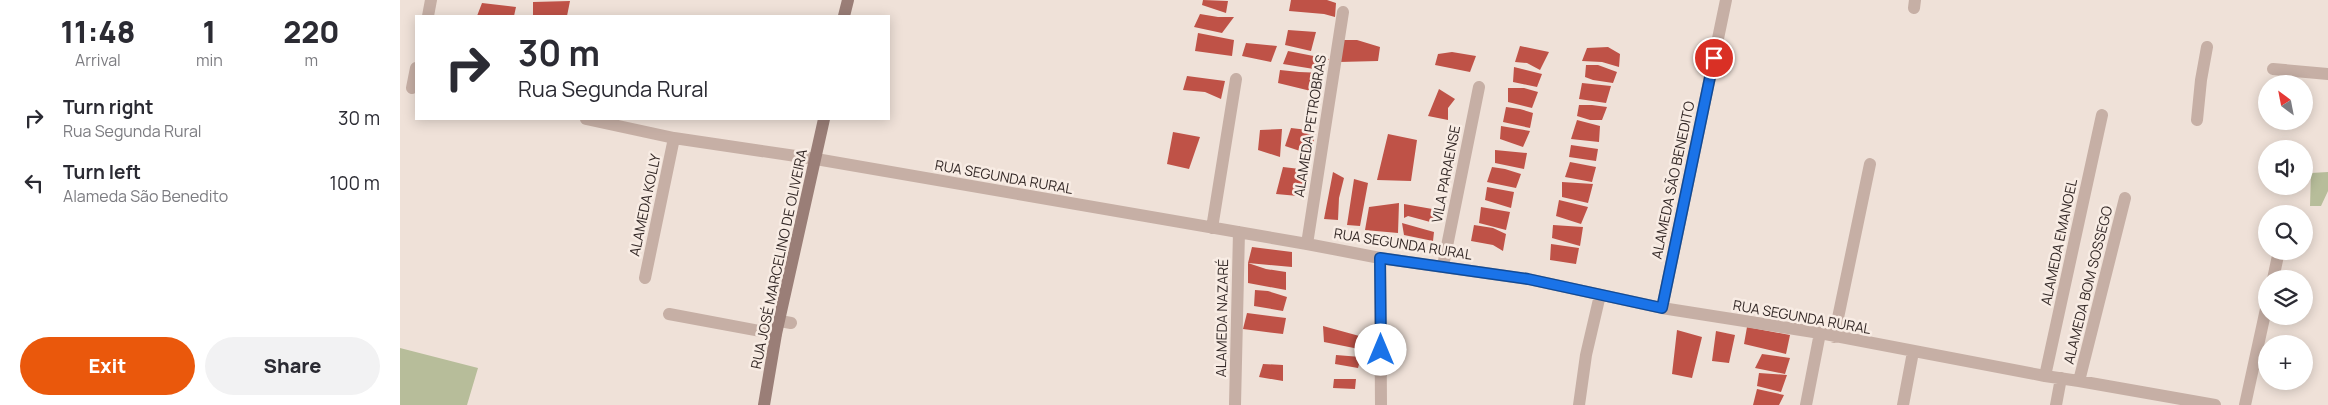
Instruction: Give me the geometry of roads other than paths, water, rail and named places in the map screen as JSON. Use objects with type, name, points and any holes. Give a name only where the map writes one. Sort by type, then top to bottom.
[{"type":"street","points":[[428,15],[431,0]]},
{"type":"street","points":[[844,15],[848,0]]},
{"type":"street","name":"ALAMEDA SÃO BENEDITO","points":[[1662,308],[1726,0]]},
{"type":"street","name":"ALAMEDA PETROBRAS","points":[[1307,244],[1343,12]]},
{"type":"street","points":[[2198,120],[2201,80],[2207,48]]},
{"type":"street","points":[[2273,69],[2328,74]]},
{"type":"street","points":[[409,87],[415,71]]},
{"type":"street","points":[[1212,228],[1236,79]]},
{"type":"street","name":"VILA PARAENSE","points":[[1443,266],[1479,87]]},
{"type":"street","name":"ALAMEDA EMANOEL","points":[[2046,376],[2102,115]]},
{"type":"street","name":"RUA SEGUNDA RURAL","points":[[591,120],[674,138],[816,159],[1380,258],[1528,279],[1662,308],[1820,333],[1913,352],[2212,405]]},
{"type":"street","name":"RUA JOSÉ MARCELINO DE OLIVEIRA","points":[[764,405],[776,334],[785,322],[824,120]]},
{"type":"street","name":"ALAMEDA KOLLY","points":[[645,278],[674,138]]},
{"type":"street","points":[[1834,337],[1870,164]]},
{"type":"street","name":"ALAMEDA BOM SOSSEGO","points":[[2079,380],[2126,198]]},
{"type":"street","name":"ALAMEDA NAZARÉ","points":[[1235,405],[1239,232]]},
{"type":"street","points":[[1380,258],[1381,405]]},
{"type":"street","points":[[1579,405],[1586,355],[1600,295]]},
{"type":"street","points":[[669,314],[776,334]]},
{"type":"street","points":[[2244,405],[2262,325]]},
{"type":"street","points":[[1806,405],[1820,333]]},
{"type":"street","points":[[1903,405],[1913,352]]},
{"type":"street","points":[[2056,405],[2061,378]]}]
